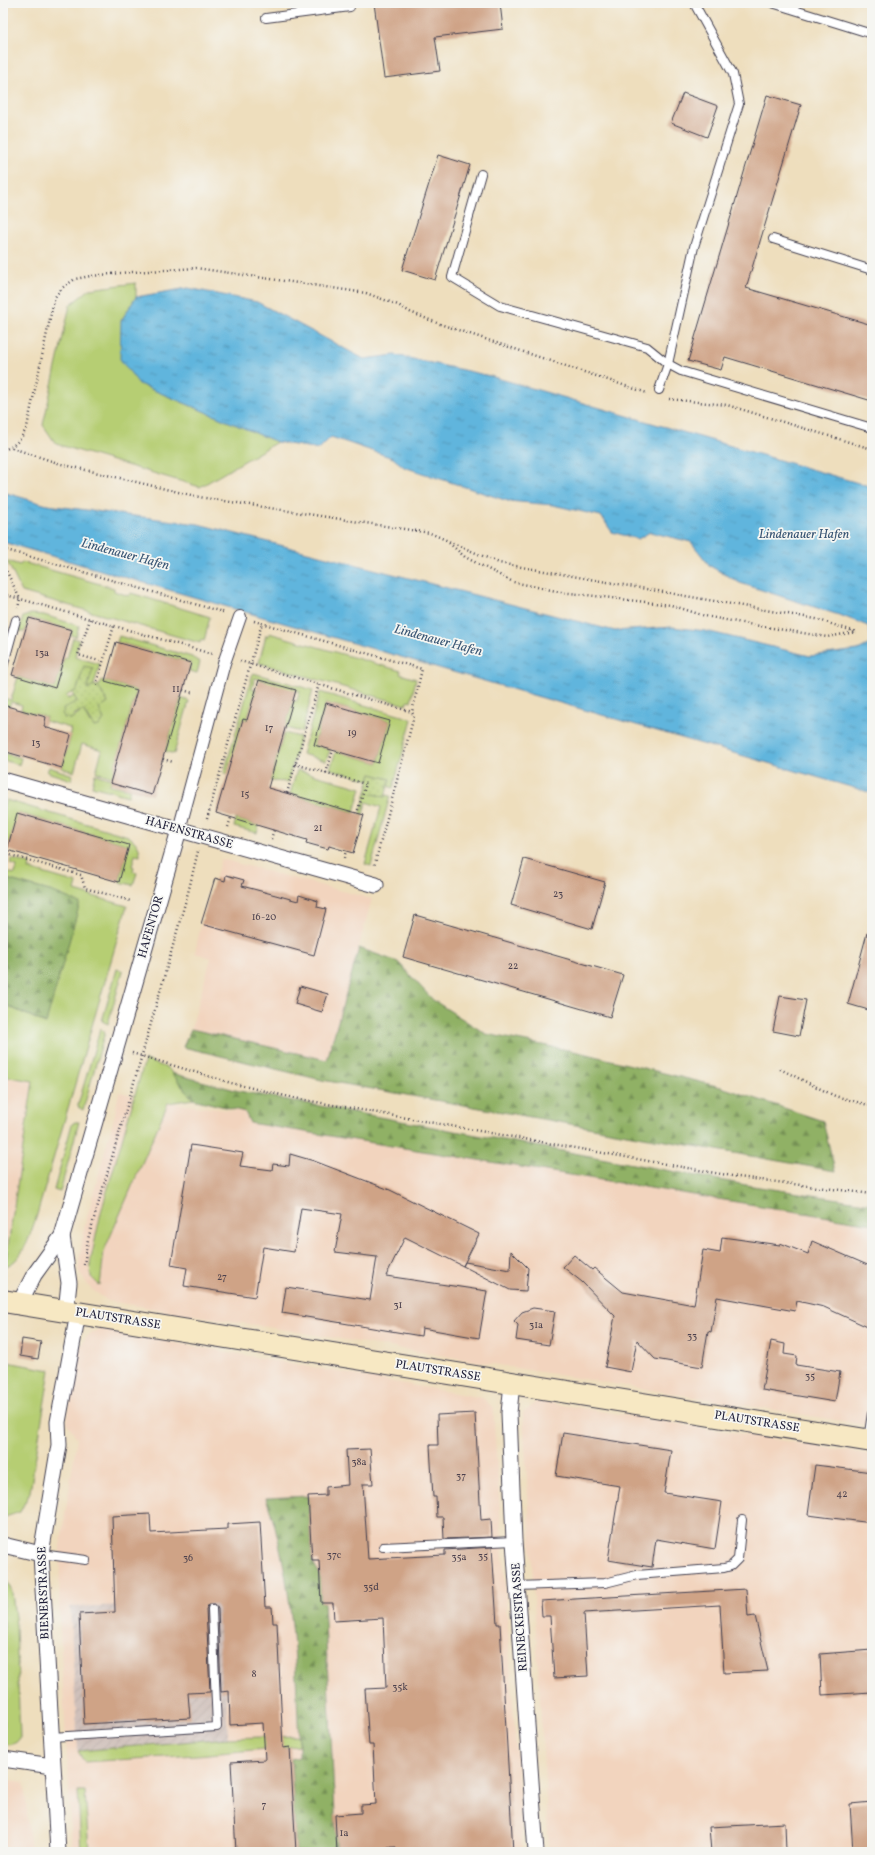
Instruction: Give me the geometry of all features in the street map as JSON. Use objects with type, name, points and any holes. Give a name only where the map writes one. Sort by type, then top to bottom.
[{"type":"main road","name":"PLAUTSTRASSE","points":[[11,1302],[870,1441]]},
{"type":"street","name":"HAFENTOR","points":[[11,1302],[34,1275],[62,1236],[179,830],[226,658],[240,617]]},
{"type":"street","name":"HAFENSTRASSE","points":[[3,780],[376,885]]},
{"type":"street","name":"HAFENTOR","points":[[62,1236],[72,1312]]},
{"type":"street","name":"BIENERSTRASSE","points":[[58,1852],[41,1554],[59,1445],[58,1422],[72,1312]]},
{"type":"street","name":"REINECKESTRASSE","points":[[512,1383],[509,1413],[514,1541],[536,1852]]},
{"type":"street","points":[[3,1545],[41,1554]]},
{"type":"street","points":[[3,1759],[52,1766]]},
{"type":"lane","points":[[266,18],[350,8],[349,3]]},
{"type":"lane","points":[[658,394],[668,364],[694,247],[739,104],[733,74],[694,3]]},
{"type":"lane","points":[[772,3],[872,34]]},
{"type":"lane","points":[[480,174],[452,277],[500,306],[648,347],[668,364],[681,371],[872,428]]},
{"type":"lane","points":[[773,239],[872,270]]},
{"type":"lane","points":[[3,667],[16,620]]},
{"type":"lane","points":[[870,1441],[872,1413]]},
{"type":"lane","points":[[517,1586],[605,1583],[636,1575],[724,1568],[731,1566],[738,1559],[742,1520]]},
{"type":"lane","points":[[382,1547],[514,1541]]},
{"type":"lane","points":[[41,1554],[86,1560]]},
{"type":"lane","points":[[51,1737],[217,1727],[212,1609]]},
{"type":"path","points":[[12,448],[21,439],[27,427],[55,297],[62,288],[75,279],[91,276],[171,268],[196,268],[366,293],[398,305],[410,312],[437,323],[658,394],[727,406],[872,449]]},
{"type":"path","points":[[3,450],[12,448],[61,464],[199,498],[430,533],[447,542],[499,563],[816,619],[856,632],[827,637],[705,616],[671,605],[560,592],[513,582],[465,557],[447,542]]},
{"type":"path","points":[[3,550],[422,669],[412,712],[414,716],[376,856],[374,870]]},
{"type":"path","points":[[3,564],[20,599],[16,620]]},
{"type":"path","points":[[3,594],[250,664],[412,712]]},
{"type":"path","points":[[90,619],[78,655],[103,662]]},
{"type":"path","points":[[84,1268],[88,1239],[142,1056],[189,889],[201,836],[262,623]]},
{"type":"path","points":[[96,685],[114,626]]},
{"type":"path","points":[[287,793],[319,684]]},
{"type":"path","points":[[183,690],[194,693]]},
{"type":"path","points":[[326,773],[332,750]]},
{"type":"path","points":[[163,759],[173,762]]},
{"type":"path","points":[[295,764],[366,784],[357,813]]},
{"type":"path","points":[[227,830],[231,818]]},
{"type":"path","points":[[343,862],[346,851]]},
{"type":"path","points":[[3,853],[29,858],[81,876]]},
{"type":"path","points":[[82,871],[81,876],[85,888],[131,901]]},
{"type":"path","points":[[116,1049],[231,1083],[302,1099],[738,1177],[872,1194]]},
{"type":"path","points":[[780,1069],[835,1096],[872,1106]]},
{"type":"shaded area","points":[[221,859],[372,899],[327,1060],[191,1029],[211,958],[195,953],[201,924]]},
{"type":"shaded area","points":[[3,1076],[33,1081],[3,1275]]},
{"type":"shaded area","points":[[119,1092],[168,1103],[245,1112],[872,1222],[872,1426],[108,1301],[90,1288],[78,1270],[84,1228],[115,1114]]},
{"type":"shaded area","points":[[99,1329],[483,1398],[493,1408],[523,1852],[72,1852],[59,1611],[60,1547],[77,1438],[67,1423],[76,1355],[86,1337]]},
{"type":"shaded area","points":[[537,1401],[872,1455],[872,1852],[549,1852],[523,1413]]},
{"type":"shaded area","points":[[222,1602],[228,1738],[78,1751],[70,1607]]},
{"type":"shaded area","points":[[3,1779],[24,1782],[31,1852],[3,1852]]},
{"type":"green space","points":[[136,283],[136,297],[121,321],[139,384],[277,442],[200,487],[56,444],[43,425],[70,305],[90,289]]},
{"type":"green space","points":[[7,561],[20,565],[22,562],[114,588],[114,591],[129,596],[131,593],[210,617],[204,641],[201,640],[200,643],[22,592]]},
{"type":"green space","points":[[31,614],[44,615],[79,626],[76,637],[71,635],[72,630],[29,618],[25,632],[19,631],[23,617]]},
{"type":"green space","points":[[269,633],[401,671],[400,674],[416,679],[411,701],[408,700],[406,705],[259,663],[266,635],[269,636]]},
{"type":"green space","points":[[119,636],[192,657],[200,662],[197,673],[189,671],[191,663],[117,642]]},
{"type":"green space","points":[[73,638],[79,640],[75,657],[100,664],[94,685],[87,689],[84,666],[77,690],[66,696],[68,699],[74,696],[77,701],[67,717],[69,720],[83,710],[90,723],[98,709],[108,703],[98,686],[101,680],[137,690],[112,777],[96,772],[102,750],[82,744],[74,772],[62,768],[71,735],[70,728],[45,721],[46,717],[21,710],[22,705],[11,702],[9,707],[3,705],[3,698],[11,700],[18,677],[55,688],[64,658],[67,658]]},
{"type":"green space","points":[[84,666],[93,668],[87,689],[94,685],[98,686],[108,703],[99,709],[104,719],[99,726],[94,727],[83,710],[73,715],[74,717],[69,720],[67,717],[65,719],[62,713],[64,711],[63,709],[77,701],[72,693],[77,690]]},
{"type":"green space","points":[[253,673],[313,690],[302,732],[285,728],[293,701],[297,701],[300,691],[264,686],[266,681],[255,678],[252,689],[256,690],[247,720],[243,719],[240,728],[245,729],[236,746],[234,764],[230,763],[228,771],[232,773],[232,775],[224,773]]},
{"type":"green space","points":[[320,692],[412,719],[393,788],[388,786],[390,779],[371,774],[369,780],[330,769],[336,751],[378,763],[390,721],[326,703],[314,745],[330,750],[326,761],[302,754]]},
{"type":"green space","points":[[181,698],[189,701],[174,754],[165,751]]},
{"type":"green space","points":[[284,733],[300,737],[288,782],[270,781]]},
{"type":"green space","points":[[3,753],[21,758],[19,765],[3,760]]},
{"type":"green space","points":[[49,767],[73,775],[71,780],[47,772]]},
{"type":"green space","points":[[297,770],[361,788],[354,812],[290,794]]},
{"type":"green space","points":[[95,774],[111,779],[110,785],[130,789],[128,796],[92,786]]},
{"type":"green space","points":[[371,774],[390,779],[385,797],[366,792]]},
{"type":"green space","points":[[366,792],[384,797],[385,795],[390,796],[371,866],[365,864],[381,807],[366,802],[363,815],[360,814]]},
{"type":"green space","points":[[6,800],[128,836],[137,844],[140,853],[140,856],[135,855],[132,866],[134,867],[133,871],[137,873],[133,885],[119,882],[129,845],[18,813],[7,850],[3,849],[3,808]]},
{"type":"green space","points":[[236,819],[259,826],[257,833],[234,827]]},
{"type":"green space","points":[[12,859],[30,864],[29,869],[77,883],[75,891],[127,906],[36,1218],[21,1253],[17,1259],[5,1266],[33,1081],[3,1076],[3,1004],[45,1023],[79,903],[53,892],[3,878],[3,871],[15,874],[17,866],[10,864]]},
{"type":"green space","points":[[3,878],[53,892],[80,903],[46,1023],[3,1004]]},
{"type":"green space","points":[[359,948],[398,962],[433,1000],[486,1034],[578,1052],[721,1087],[823,1121],[835,1171],[322,1080],[183,1047],[191,1029],[327,1060]]},
{"type":"green space","points":[[117,969],[123,971],[108,1024],[102,1021]]},
{"type":"green space","points":[[100,1029],[105,1032],[83,1110],[78,1107],[78,1105]]},
{"type":"green space","points":[[145,1060],[168,1068],[193,1099],[168,1103],[104,1251],[100,1286],[91,1277],[90,1264],[101,1212]]},
{"type":"green space","points":[[171,1073],[239,1091],[746,1185],[872,1204],[872,1224],[250,1123],[245,1112],[193,1099]]},
{"type":"green space","points":[[79,1122],[60,1192],[54,1190],[72,1124]]},
{"type":"green space","points":[[7,1362],[50,1370],[30,1492],[20,1512],[5,1517],[3,1516],[3,1392]]},
{"type":"green space","points":[[308,1496],[312,1560],[320,1575],[321,1603],[324,1603],[337,1852],[296,1852],[291,1759],[299,1757],[299,1746],[292,1620],[282,1558],[275,1527],[266,1498]]},
{"type":"green space","points":[[3,1577],[7,1581],[12,1592],[16,1626],[20,1738],[15,1743],[11,1744],[3,1744]]},
{"type":"green space","points":[[299,1736],[299,1746],[197,1755],[84,1762],[78,1751],[228,1738]]},
{"type":"green space","points":[[78,1791],[85,1791],[89,1852],[81,1852]]},
{"type":"water","name":"Lindenauer Hafen","points":[[188,288],[257,302],[364,359],[395,355],[490,376],[872,487],[872,640],[868,626],[845,617],[740,583],[710,566],[691,542],[650,532],[638,539],[612,532],[601,516],[553,505],[508,501],[404,467],[393,458],[331,437],[319,449],[277,442],[139,384],[120,359],[121,321],[136,297]]},
{"type":"water","name":"Lindenauer Hafen","points":[[3,492],[47,505],[198,524],[615,631],[672,627],[706,631],[810,656],[858,650],[872,643],[872,793],[3,542]]},
{"type":"building","points":[[374,3],[500,3],[503,29],[435,37],[440,71],[384,78]]},
{"type":"building","points":[[683,93],[718,106],[707,137],[671,123]]},
{"type":"building","points":[[767,95],[801,105],[746,288],[872,325],[872,401],[725,357],[721,370],[688,361]]},
{"type":"building","points":[[438,155],[470,165],[435,280],[402,270]]},
{"type":"building","points":[[29,618],[72,630],[55,688],[12,675]]},
{"type":"building","points":[[116,642],[191,663],[152,795],[110,783],[137,690],[105,681]]},
{"type":"building","points":[[259,680],[296,690],[268,788],[364,815],[353,853],[329,846],[328,849],[306,843],[307,840],[216,813],[243,719],[247,720]]},
{"type":"building","points":[[326,703],[390,721],[378,763],[314,745]]},
{"type":"building","points":[[3,705],[46,717],[44,727],[71,735],[62,768],[3,751]]},
{"type":"building","points":[[17,813],[129,845],[119,882],[7,850]]},
{"type":"building","points":[[524,859],[605,882],[592,929],[511,905]]},
{"type":"building","points":[[226,875],[244,880],[242,886],[298,901],[299,895],[318,901],[317,907],[326,909],[314,955],[201,924],[215,878],[225,881]]},
{"type":"building","points":[[415,915],[623,975],[610,1017],[403,957]]},
{"type":"building","points":[[867,933],[872,933],[872,1011],[848,1004]]},
{"type":"building","points":[[300,986],[328,994],[322,1012],[295,1004]]},
{"type":"building","points":[[780,996],[806,1000],[799,1036],[773,1031]]},
{"type":"building","points":[[191,1145],[243,1153],[240,1166],[272,1170],[273,1164],[289,1166],[290,1154],[314,1161],[390,1190],[479,1234],[463,1266],[405,1237],[386,1276],[487,1291],[479,1338],[422,1328],[421,1336],[282,1313],[286,1287],[370,1300],[377,1257],[335,1252],[342,1214],[301,1208],[294,1252],[263,1247],[255,1297],[184,1286],[187,1268],[171,1265]]},
{"type":"building","points":[[722,1237],[780,1245],[780,1243],[808,1254],[812,1241],[872,1267],[872,1329],[824,1307],[797,1301],[795,1311],[717,1297],[711,1332],[708,1331],[702,1367],[655,1359],[637,1340],[631,1372],[605,1367],[615,1316],[582,1282],[563,1267],[574,1255],[592,1270],[594,1268],[623,1292],[694,1305],[703,1250],[720,1253]]},
{"type":"building","points":[[511,1251],[528,1268],[526,1291],[510,1290],[463,1266],[465,1262],[510,1270]]},
{"type":"building","points":[[533,1308],[555,1311],[549,1345],[516,1340],[518,1325],[514,1321],[522,1312]]},
{"type":"building","points":[[22,1339],[41,1342],[38,1359],[20,1356]]},
{"type":"building","points":[[771,1341],[785,1344],[784,1354],[797,1356],[796,1365],[840,1372],[835,1402],[762,1390]]},
{"type":"building","points":[[475,1413],[481,1520],[491,1519],[492,1537],[444,1539],[443,1517],[437,1517],[436,1497],[433,1497],[430,1445],[438,1445],[437,1415]]},
{"type":"building","points":[[563,1433],[671,1450],[664,1493],[722,1502],[715,1549],[656,1539],[652,1567],[608,1560],[620,1486],[556,1476]]},
{"type":"building","points":[[370,1449],[373,1484],[363,1484],[368,1559],[445,1555],[445,1550],[492,1547],[497,1624],[500,1624],[513,1852],[396,1852],[396,1847],[353,1849],[353,1852],[337,1852],[335,1815],[361,1813],[361,1805],[376,1804],[373,1745],[369,1745],[365,1689],[386,1688],[383,1618],[334,1621],[333,1603],[321,1603],[319,1560],[312,1560],[308,1496],[326,1495],[326,1487],[348,1485],[346,1450]]},
{"type":"building","points":[[815,1465],[872,1472],[872,1523],[808,1515]]},
{"type":"building","points":[[150,1514],[151,1533],[227,1529],[227,1524],[260,1522],[265,1607],[272,1607],[273,1623],[277,1623],[283,1748],[290,1747],[296,1852],[236,1852],[231,1762],[265,1760],[263,1723],[230,1725],[229,1691],[221,1692],[218,1609],[215,1604],[209,1604],[206,1609],[210,1692],[188,1693],[190,1718],[84,1724],[79,1614],[115,1612],[112,1516]]},
{"type":"building","points":[[746,1589],[748,1617],[755,1616],[768,1671],[724,1673],[720,1605],[584,1613],[588,1676],[554,1678],[550,1616],[542,1616],[541,1601]]},
{"type":"building","points":[[872,1650],[872,1692],[822,1695],[820,1654]]},
{"type":"building","points":[[872,1802],[872,1852],[853,1852],[850,1804]]},
{"type":"building","points":[[785,1823],[786,1852],[711,1852],[709,1827]]}]
